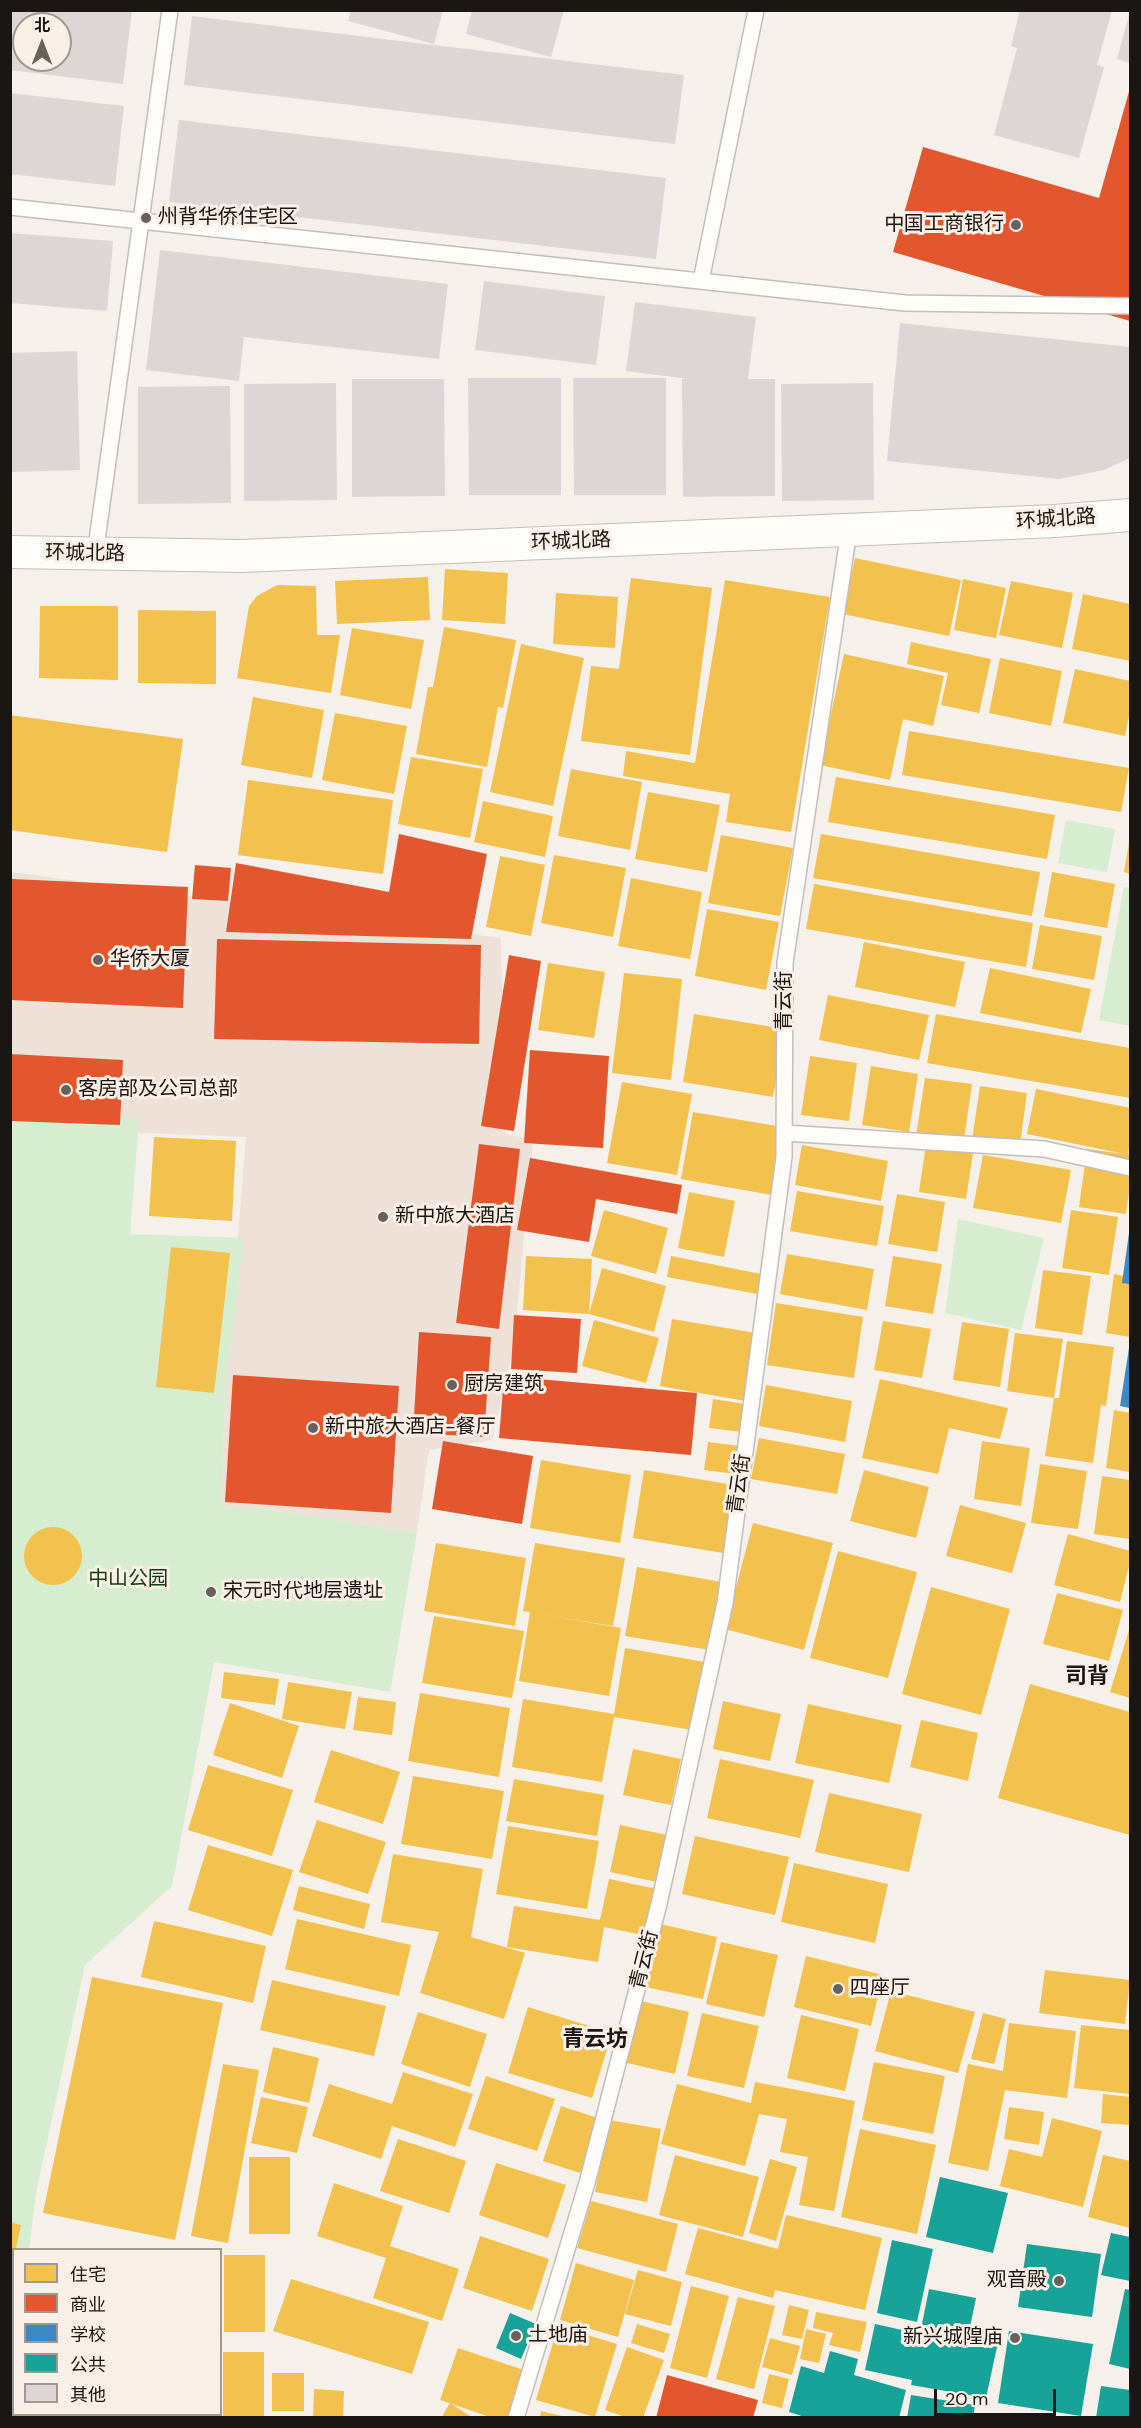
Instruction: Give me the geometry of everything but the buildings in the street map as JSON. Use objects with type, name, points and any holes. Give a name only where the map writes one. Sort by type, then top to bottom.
[{"type":"street","name":"环城北路","points":[[10,552],[242,556],[1055,521],[1131,515]]},
{"type":"lane","points":[[95,555],[170,10]]},
{"type":"lane","points":[[701,281],[756,10]]},
{"type":"lane","points":[[10,207],[904,303],[1131,306]]},
{"type":"lane","name":"青云街","points":[[516,2418],[596,2150],[659,1904],[722,1614],[781,1181],[784,1133],[785,963],[849,530]]},
{"type":"lane","points":[[784,1133],[1044,1149],[1131,1168]]},
{"type":"shaded area","name":"新中旅大酒店","points":[[11,872],[501,938],[505,1134],[533,1139],[514,1345],[492,1440],[429,1450],[417,1533],[273,1510],[221,1507],[226,1379],[246,1137],[11,1128]]},
{"type":"green space","points":[[1066,820],[1115,829],[1107,872],[1058,863]]},
{"type":"green space","points":[[1124,887],[1130,888],[1130,1026],[1099,1020]]},
{"type":"green space","name":"中山公园","points":[[11,1101],[139,1119],[130,1234],[244,1238],[226,1379],[221,1507],[273,1510],[417,1533],[390,1692],[214,1662],[172,1886],[85,1965],[36,2193],[29,2248],[12,2248],[11,2307]]},
{"type":"green space","points":[[958,1219],[1044,1238],[1021,1330],[945,1313]]},
{"type":"place","name":"州背华侨住宅区","points":[[146,218]]},
{"type":"place","name":"中国工商银行","points":[[1016,225]]},
{"type":"place","name":"华侨大厦","points":[[98,960]]},
{"type":"place","name":"客房部及公司总部","points":[[66,1090]]},
{"type":"place","name":"新中旅大酒店","points":[[383,1217]]},
{"type":"place","name":"厨房建筑","points":[[452,1385]]},
{"type":"place","name":"新中旅大酒店-餐厅","points":[[313,1428]]},
{"type":"place","name":"宋元时代地层遗址","points":[[211,1592]]},
{"type":"place","name":"四座厅","points":[[838,1989]]},
{"type":"place","name":"观音殿","points":[[1059,2281]]},
{"type":"place","name":"土地庙","points":[[516,2336]]},
{"type":"place","name":"新兴城隍庙","points":[[1015,2338]]},
{"type":"district","name":"司背","points":[[1087,1677]]},
{"type":"district","name":"青云坊","points":[[595,2040]]}]
